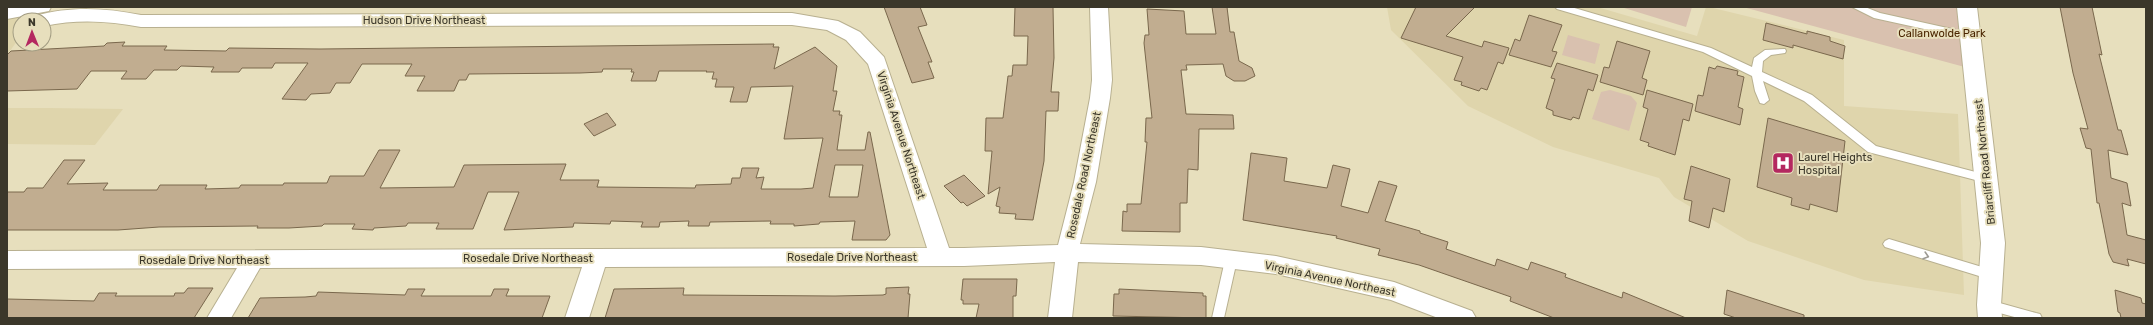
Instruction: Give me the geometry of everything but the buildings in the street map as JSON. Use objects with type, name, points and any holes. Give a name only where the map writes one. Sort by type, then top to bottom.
[{"type":"main road","name":"Briarcliff Road Northeast","points":[[1967,7],[1993,243],[1990,311]]},
{"type":"street","points":[[7,13],[42,7]]},
{"type":"street","name":"Rosedale Road Northeast","points":[[1060,318],[1058,254],[1070,235],[1085,182],[1100,98],[1102,80],[1099,7]]},
{"type":"street","name":"Hudson Drive Northeast","points":[[52,17],[75,11],[111,11],[140,21],[810,14]]},
{"type":"street","name":"Virginia Avenue Northeast","points":[[810,14],[853,36],[877,62],[940,257]]},
{"type":"street","name":"Rosedale Drive Northeast","points":[[7,260],[940,257],[1058,254]]},
{"type":"street","name":"Virginia Avenue Northeast","points":[[1058,254],[1201,256],[1276,265],[1394,292],[1464,318]]},
{"type":"street","points":[[577,318],[596,258]]},
{"type":"street","points":[[219,318],[254,259]]},
{"type":"lane","points":[[1560,7],[1708,47],[1757,75],[1808,98],[1872,149],[1987,179]]},
{"type":"lane","points":[[1857,7],[1877,16],[1970,36]]},
{"type":"lane","points":[[1764,100],[1759,92],[1757,75],[1758,60],[1768,52],[1781,51]]},
{"type":"lane","points":[[1889,244],[1992,275]]},
{"type":"lane","points":[[1218,318],[1231,260]]},
{"type":"lane","points":[[1990,311],[2036,318]]},
{"type":"shaded area","points":[[7,7],[52,7],[46,12],[12,12],[12,48],[7,55]]},
{"type":"shaded area","name":"Laurel Heights Hospital","points":[[1387,7],[1597,7],[1697,36],[1706,7],[1709,7],[1844,40],[1844,106],[1958,114],[1964,295],[1864,280],[1748,241],[1674,197],[1659,178],[1553,147],[1468,106],[1391,30]]},
{"type":"shaded area","points":[[7,108],[123,109],[95,145],[7,144]]},
{"type":"green space","points":[[1621,7],[1692,7],[1686,27]]},
{"type":"green space","name":"Callanwolde Park","points":[[1743,7],[1966,7],[1972,69]]},
{"type":"green space","points":[[1568,35],[1600,44],[1595,64],[1562,55]]},
{"type":"green space","points":[[1610,90],[1631,96],[1637,103],[1629,131],[1592,119],[1601,92]]},
{"type":"place","name":"Laurel Heights Hospital","points":[[1783,163]]}]
